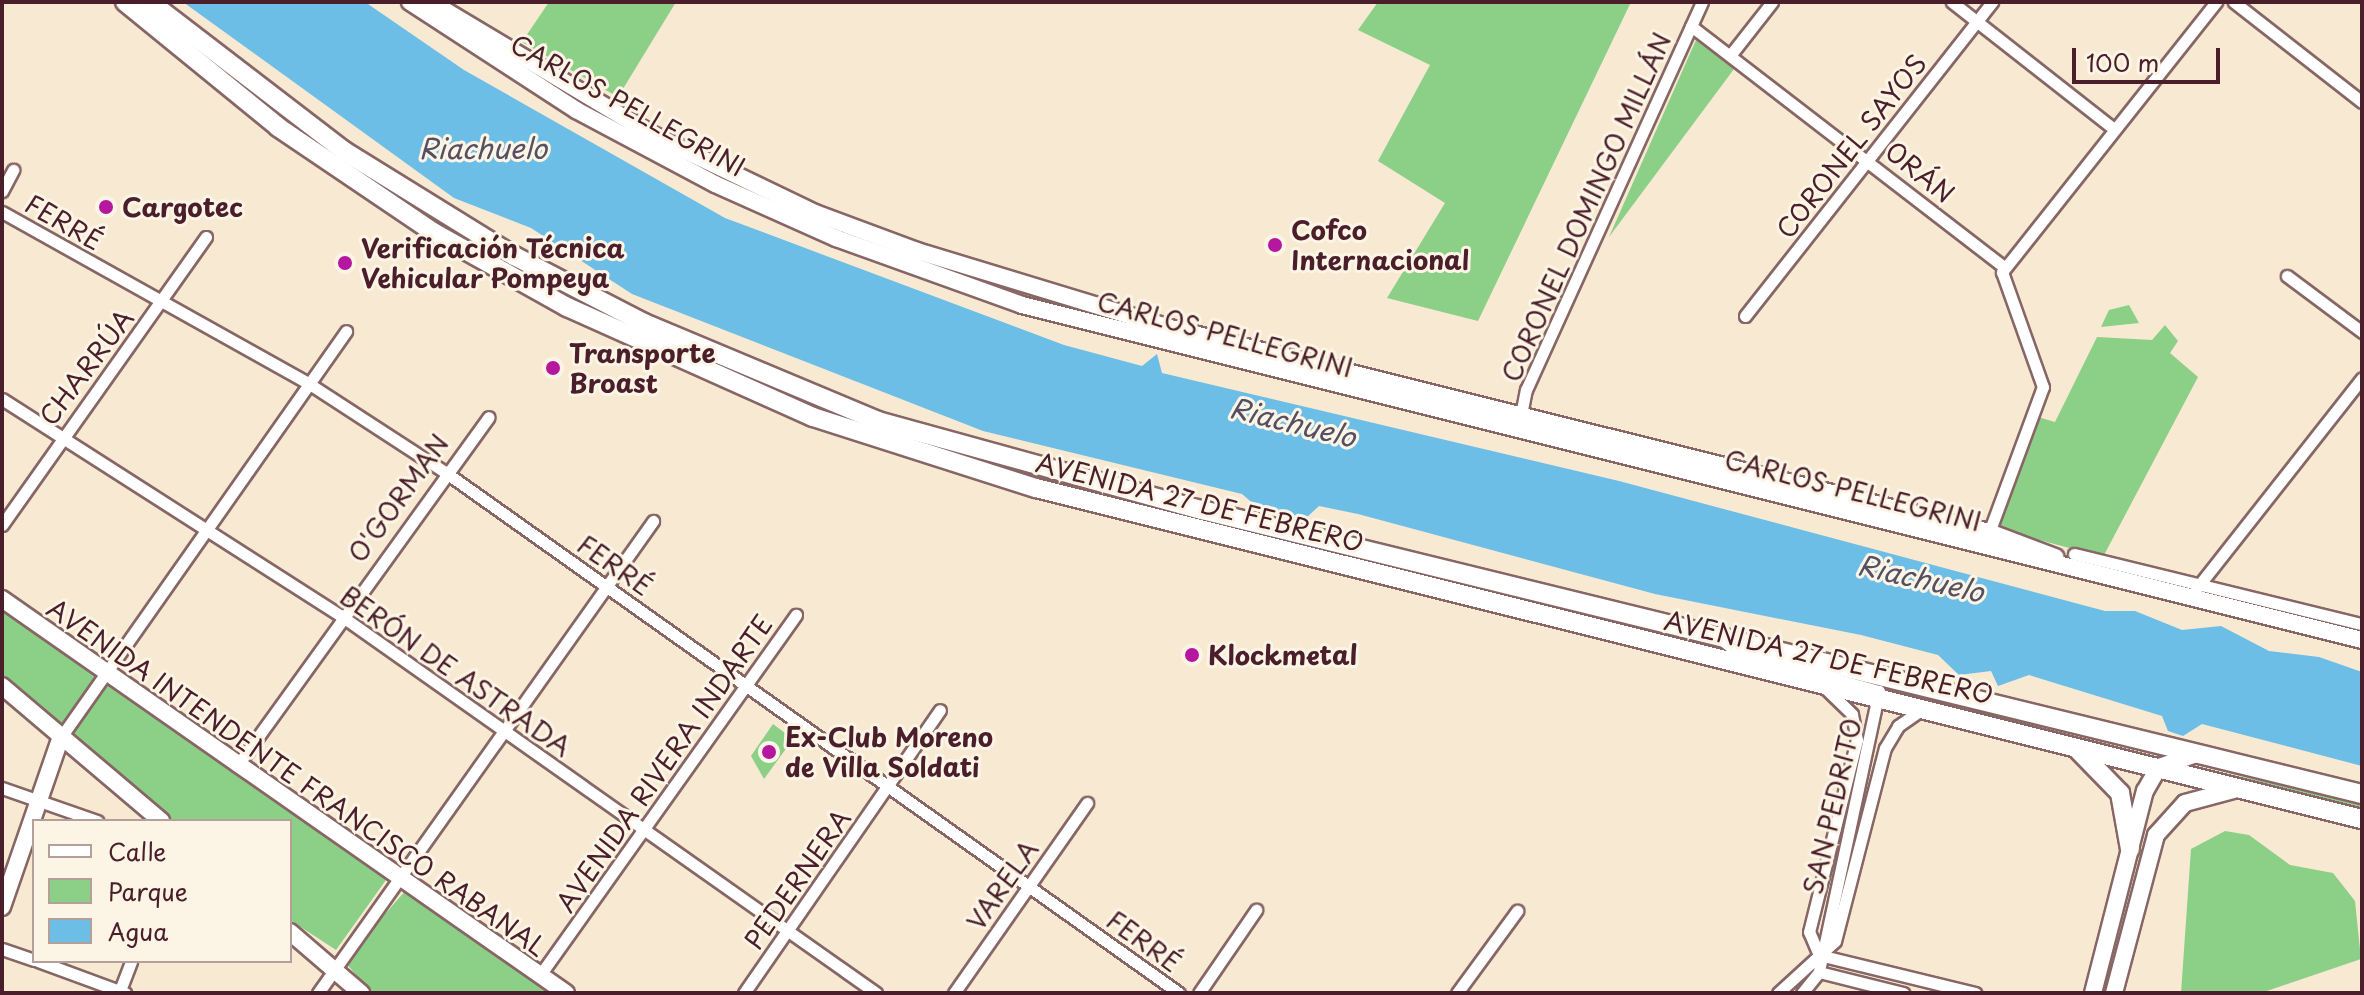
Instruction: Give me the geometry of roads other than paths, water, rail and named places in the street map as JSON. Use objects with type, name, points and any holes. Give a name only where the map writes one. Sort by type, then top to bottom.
[{"type":"main road","name":"AVENIDA 27 DE FEBRERO","points":[[125,2],[376,196],[746,390],[917,453],[1200,519],[1817,682],[2063,741],[2237,789],[2362,819]]},
{"type":"main road","name":"AVENIDA 27 DE FEBRERO","points":[[150,2],[344,151],[572,299],[753,371],[758,366],[781,375],[790,387],[998,457],[1200,519]]},
{"type":"main road","name":"CARLOS PELLEGRINI","points":[[410,2],[635,143],[836,238],[1033,308],[1516,432],[1987,539]]},
{"type":"main road","name":"CARLOS PELLEGRINI","points":[[431,2],[643,130],[841,223],[1071,301],[1521,415],[1987,539],[2196,590],[2362,640]]},
{"type":"main road","points":[[746,390],[753,371]]},
{"type":"main road","name":"AVENIDA 27 DE FEBRERO","points":[[1200,519],[1209,502],[1245,511],[1255,523],[2362,794]]},
{"type":"main road","name":"AVENIDA INTENDENTE FRANCISCO RABANAL","points":[[2,599],[566,993]]},
{"type":"main road","points":[[2,686],[159,819]]},
{"type":"main road","points":[[2,907],[35,800],[61,737]]},
{"type":"main road","points":[[2063,741],[2096,762],[2120,793],[2130,849]]},
{"type":"main road","points":[[2093,993],[2130,849],[2159,767],[2196,754]]},
{"type":"main road","points":[[2114,993],[2156,835],[2185,803],[2237,789]]},
{"type":"main road","points":[[292,927],[335,964],[361,993]]},
{"type":"main road","points":[[292,933],[335,964]]},
{"type":"street","name":"CORONEL DOMINGO MILLÁN","points":[[1516,432],[1702,2]]},
{"type":"street","points":[[1732,53],[1772,2]]},
{"type":"street","points":[[1952,2],[2114,129]]},
{"type":"street","name":"CORONEL SAYOS","points":[[1745,316],[1992,2]]},
{"type":"street","points":[[1987,539],[2043,387],[2002,290],[2005,268],[2216,2]]},
{"type":"street","points":[[2234,2],[2362,102]]},
{"type":"street","name":"ORÁN","points":[[1691,26],[1732,53],[2005,268]]},
{"type":"street","points":[[2,191],[13,170]]},
{"type":"street","name":"FERRÉ","points":[[2,212],[160,304],[308,383],[445,472],[1179,993]]},
{"type":"street","name":"CHARRÚA","points":[[2,525],[62,435],[206,237]]},
{"type":"street","points":[[2287,276],[2362,332]]},
{"type":"street","points":[[61,737],[211,531],[308,383],[346,331]]},
{"type":"street","points":[[2196,590],[2362,378]]},
{"type":"street","name":"BERÓN DE ASTRADA","points":[[2,399],[340,615],[876,993]]},
{"type":"street","name":"O'GORMAN","points":[[237,766],[340,615],[489,417]]},
{"type":"street","points":[[318,993],[335,964],[400,879],[502,730],[653,521]]},
{"type":"street","name":"CARLOS PELLEGRINI","points":[[2196,590],[2362,624]]},
{"type":"street","name":"AVENIDA RIVERA INDARTE","points":[[540,975],[796,615]]},
{"type":"street","name":"SAN PEDRITO","points":[[1720,639],[1737,652],[1875,687],[1880,697],[1819,955],[1819,972]]},
{"type":"street","name":"SAN PEDRITO","points":[[1817,682],[1852,714],[1857,740],[1809,932],[1819,955]]},
{"type":"street","name":"SAN PEDRITO","points":[[1778,993],[1835,941],[1890,737],[1927,707]]},
{"type":"street","name":"PEDERNERA","points":[[744,993],[940,710]]},
{"type":"street","points":[[2,788],[91,819]]},
{"type":"street","name":"VARELA","points":[[954,993],[1087,803]]},
{"type":"street","points":[[1199,993],[1256,910]]},
{"type":"street","points":[[1457,993],[1517,911]]},
{"type":"street","points":[[2,949],[32,959]]},
{"type":"street","points":[[1819,955],[1975,993]]},
{"type":"street","points":[[44,963],[122,992],[130,963]]},
{"type":"street","points":[[1802,993],[1819,972],[1903,993]]},
{"type":"water","name":"Riachuelo","points":[[183,2],[365,2],[464,70],[725,218],[1064,345],[1142,366],[1157,354],[1162,373],[1619,481],[2105,611],[2135,611],[2182,630],[2221,626],[2269,651],[2319,657],[2362,672],[2362,766],[2202,724],[2183,736],[2168,731],[2162,716],[2029,675],[1998,686],[1991,671],[1959,675],[1938,655],[1861,635],[1655,594],[1358,514],[1319,506],[1306,518],[1256,506],[1242,494],[983,431],[632,294],[531,228],[454,198]]},
{"type":"place","name":"Cargotec","points":[[106,207]]},
{"type":"place","name":"Cofco Internacional","points":[[1275,245]]},
{"type":"place","name":"Verificación Técnica Vehicular Pompeya","points":[[345,263]]},
{"type":"place","name":"Transporte Broast","points":[[553,368]]},
{"type":"place","name":"Klockmetal","points":[[1192,655]]},
{"type":"place","name":"Ex-Club Moreno de Villa Soldati","points":[[769,752]]}]
